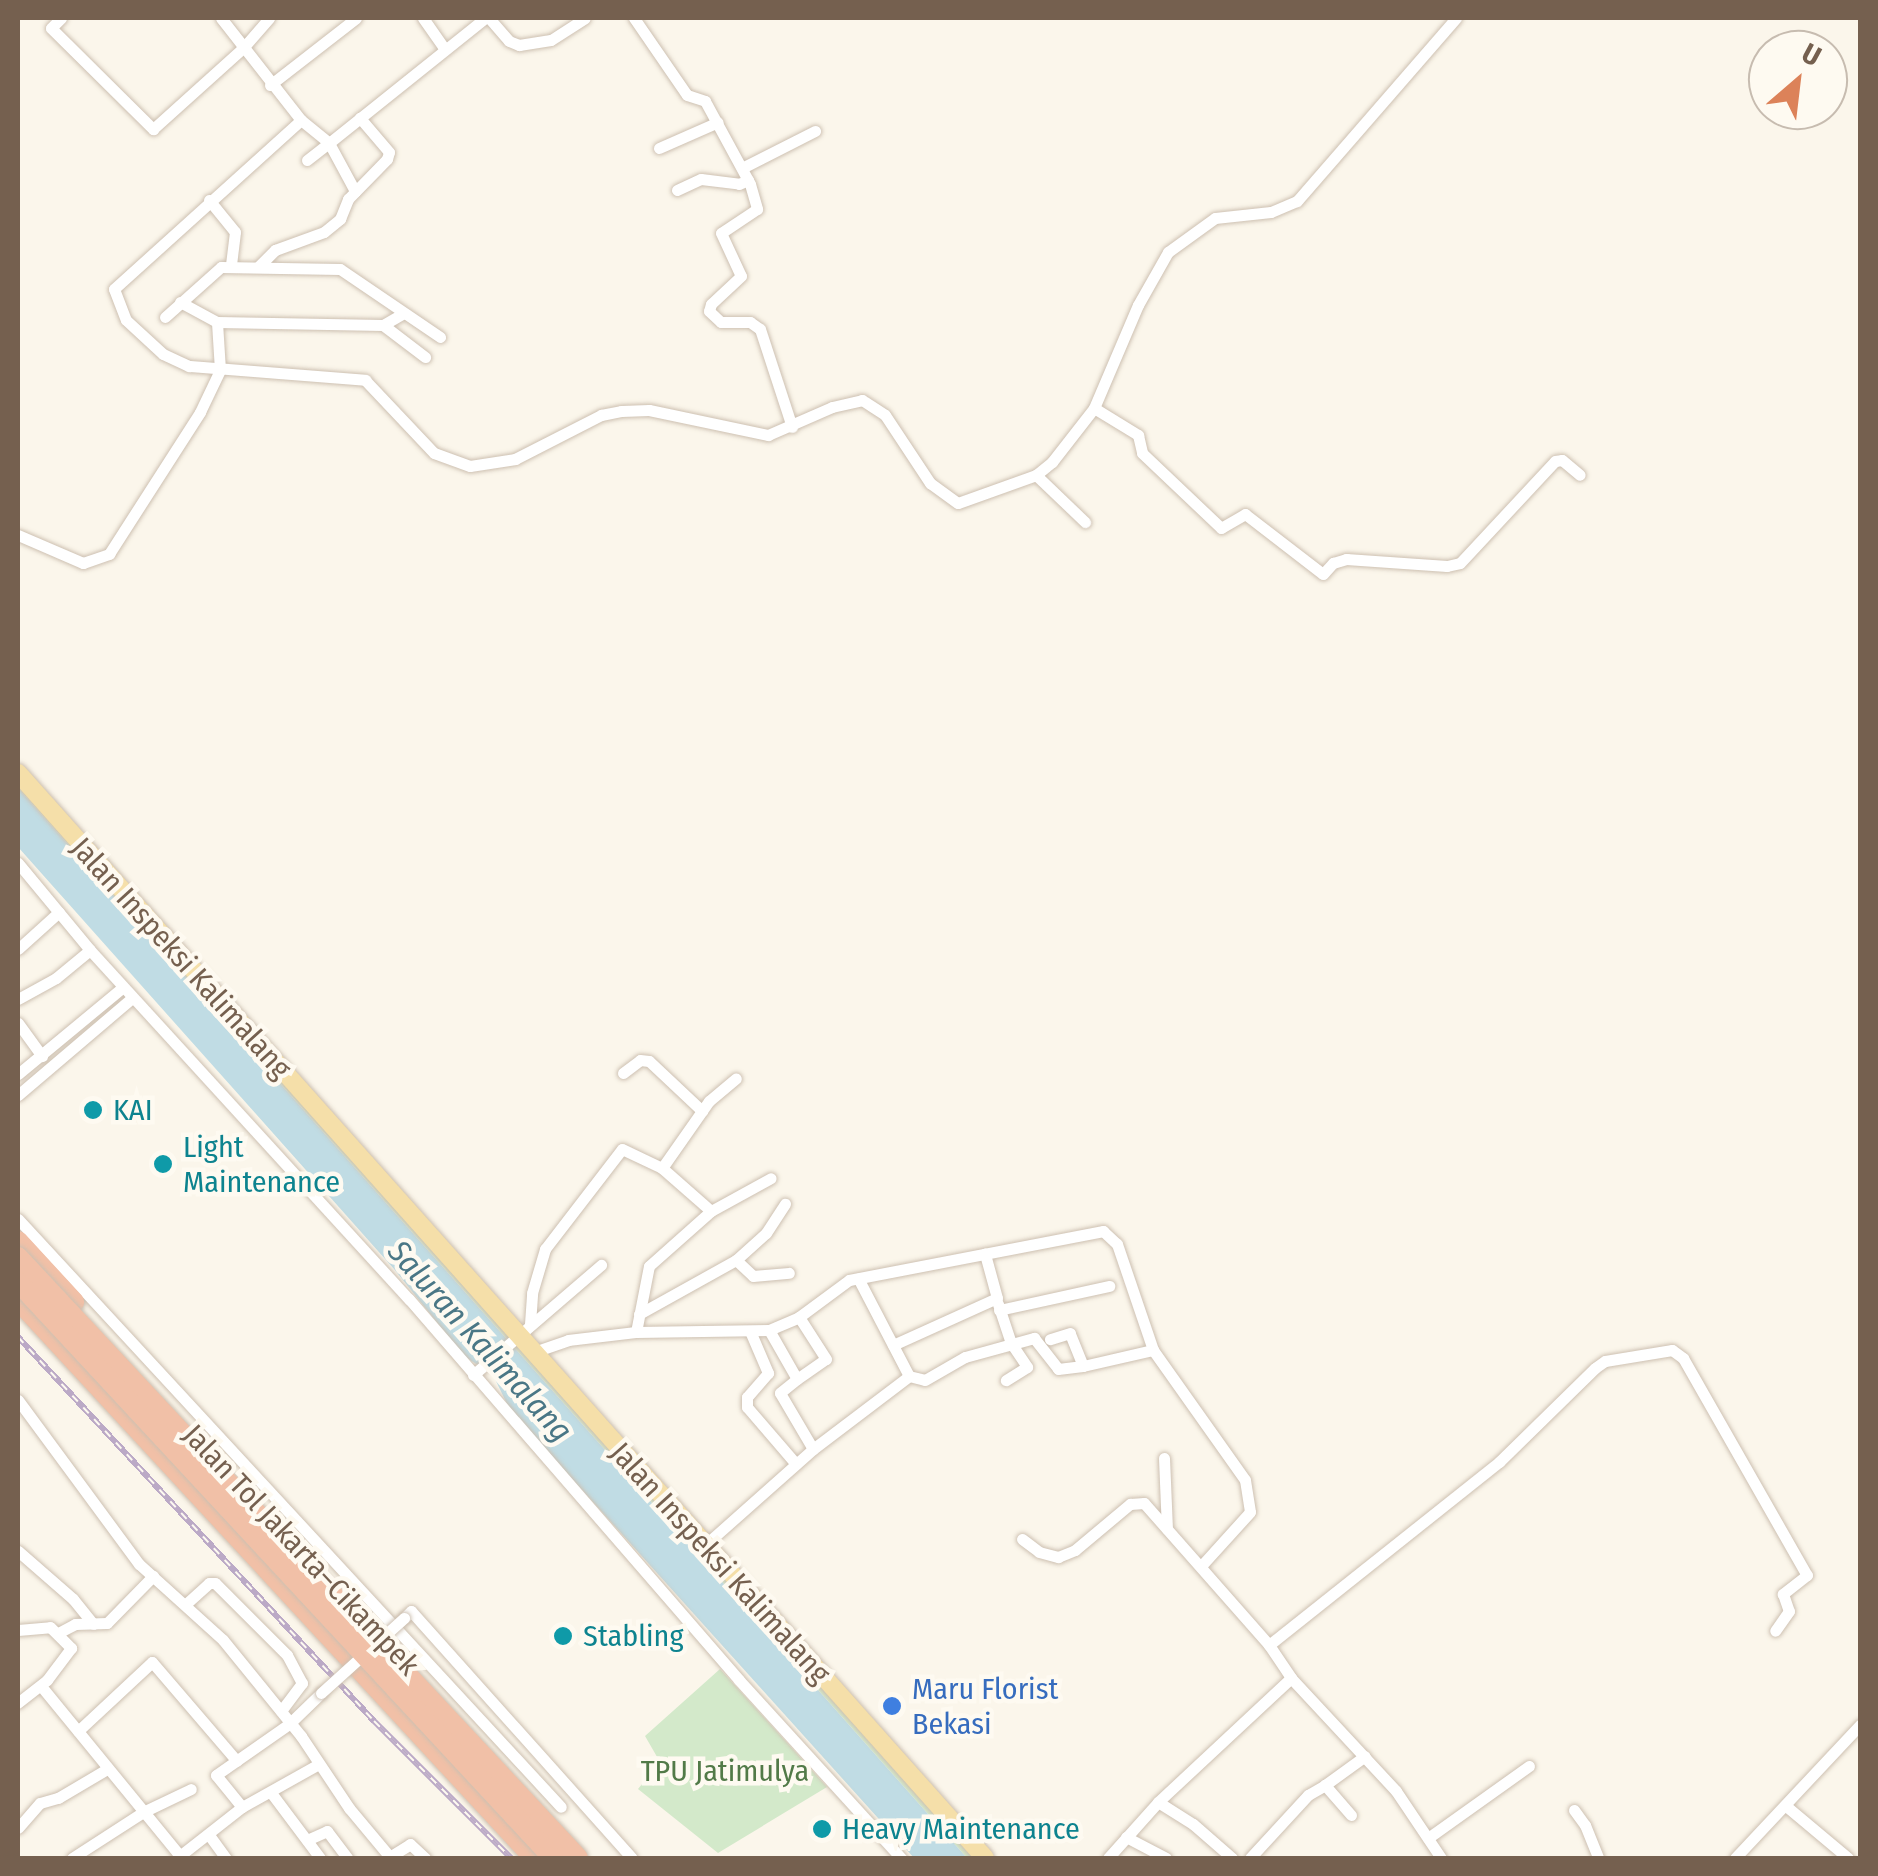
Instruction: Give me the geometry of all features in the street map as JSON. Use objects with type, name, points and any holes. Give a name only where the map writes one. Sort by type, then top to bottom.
[{"type":"highway","name":"Jalan Tol Jakarta–Cikampek","points":[[18,1241],[582,1858]]},
{"type":"highway","points":[[18,1257],[582,1858]]},
{"type":"highway","points":[[18,1282],[553,1858]]},
{"type":"highway","name":"Jalan Tol Jakarta–Cikampek","points":[[18,1300],[534,1858]]},
{"type":"main road","name":"Jalan Inspeksi Kalimalang","points":[[18,773],[985,1858]]},
{"type":"street","points":[[61,18],[51,28],[153,129],[244,48],[269,18]]},
{"type":"street","points":[[221,18],[270,85],[329,144],[355,191]]},
{"type":"street","points":[[270,85],[356,18]]},
{"type":"street","points":[[424,18],[445,49]]},
{"type":"street","points":[[307,160],[485,18],[510,42],[519,45],[551,40],[585,18]]},
{"type":"street","points":[[635,18],[687,95],[705,101],[745,174],[757,209],[721,233],[741,276],[709,311],[721,322],[750,322],[760,329],[792,427]]},
{"type":"street","points":[[301,120],[208,200],[114,290],[126,320],[148,342],[189,366],[365,380],[434,453],[470,466],[508,462],[601,415],[621,411],[649,410],[768,435],[832,406],[862,400],[872,404],[893,425],[930,483],[958,503],[1036,475],[1074,439],[1094,408],[1143,295],[1168,252],[1215,218],[1271,212],[1297,201],[1456,18]]},
{"type":"street","points":[[259,266],[275,250],[324,232],[340,219],[355,191],[389,152],[360,118]]},
{"type":"street","points":[[659,148],[718,122]]},
{"type":"street","points":[[677,190],[701,179],[739,184],[745,174],[816,131]]},
{"type":"street","points":[[208,200],[235,232],[231,266]]},
{"type":"street","points":[[165,317],[216,270],[231,266],[343,269],[440,337]]},
{"type":"street","points":[[180,302],[217,322],[383,325],[404,313]]},
{"type":"street","points":[[18,535],[83,563],[109,554],[200,412],[220,370],[217,322]]},
{"type":"street","points":[[383,325],[425,358]]},
{"type":"street","points":[[1094,408],[1138,436],[1142,452],[1220,528],[1245,514],[1323,574],[1346,558],[1447,566],[1460,563],[1555,461],[1562,460],[1580,475]]},
{"type":"street","points":[[1036,475],[1085,522]]},
{"type":"street","points":[[18,862],[127,993],[476,1372],[901,1858]]},
{"type":"street","points":[[18,949],[59,912]]},
{"type":"street","points":[[18,999],[56,978],[90,950]]},
{"type":"street","points":[[18,1074],[127,993]]},
{"type":"street","points":[[18,1094],[127,993]]},
{"type":"street","points":[[18,1023],[42,1056]]},
{"type":"street","points":[[623,1073],[640,1060],[649,1061],[702,1111]]},
{"type":"street","points":[[662,1168],[702,1111],[736,1078]]},
{"type":"street","points":[[519,1333],[545,1250],[618,1152],[628,1149],[662,1168],[712,1211]]},
{"type":"street","points":[[636,1332],[649,1266],[712,1211],[771,1178]]},
{"type":"street","points":[[639,1314],[736,1260],[766,1232],[785,1204]]},
{"type":"street","points":[[18,1220],[561,1807]]},
{"type":"street","points":[[534,1352],[568,1340],[636,1332],[770,1330],[858,1278],[1092,1232],[1112,1234],[1153,1350],[1243,1476],[1252,1506],[1201,1566]]},
{"type":"street","points":[[984,1254],[1011,1344],[1027,1368],[1006,1380]]},
{"type":"street","points":[[736,1260],[753,1276],[789,1273]]},
{"type":"street","points":[[476,1372],[602,1265]]},
{"type":"street","points":[[858,1278],[909,1376],[925,1380],[965,1357],[1036,1338],[1058,1370],[1153,1350]]},
{"type":"street","points":[[893,1344],[998,1304],[1109,1286]]},
{"type":"street","points":[[799,1316],[826,1361],[780,1391],[813,1449]]},
{"type":"street","points":[[770,1330],[797,1379]]},
{"type":"street","points":[[750,1331],[768,1368],[765,1379],[747,1397],[747,1406],[796,1464]]},
{"type":"street","points":[[1050,1339],[1070,1333],[1083,1366]]},
{"type":"street","points":[[1270,1645],[1499,1462],[1594,1368],[1605,1361],[1672,1350],[1684,1358],[1807,1575],[1784,1594],[1789,1611],[1776,1631]]},
{"type":"street","points":[[704,1545],[813,1449],[909,1376]]},
{"type":"street","points":[[18,1400],[139,1564],[187,1603],[281,1711],[389,1858],[410,1844],[426,1858]]},
{"type":"street","points":[[1164,1458],[1167,1529]]},
{"type":"street","points":[[1022,1538],[1039,1552],[1058,1557],[1075,1550],[1136,1501],[1144,1503],[1270,1645],[1291,1678],[1396,1791],[1440,1858]]},
{"type":"street","points":[[18,1550],[74,1599],[93,1624]]},
{"type":"street","points":[[60,1632],[75,1624],[115,1618],[153,1576]]},
{"type":"street","points":[[187,1603],[209,1583],[216,1583],[288,1655],[302,1683],[281,1711]]},
{"type":"street","points":[[242,1807],[216,1776],[289,1724],[412,1611],[632,1858]]},
{"type":"street","points":[[18,1630],[38,1624],[60,1632],[71,1648],[41,1686],[18,1703]]},
{"type":"street","points":[[78,1731],[152,1662],[237,1761]]},
{"type":"street","points":[[1108,1858],[1158,1802],[1291,1678]]},
{"type":"street","points":[[41,1686],[178,1857],[242,1807],[272,1794],[319,1764]]},
{"type":"street","points":[[1735,1858],[1860,1725]]},
{"type":"street","points":[[1250,1858],[1311,1792],[1365,1756]]},
{"type":"street","points":[[1428,1838],[1528,1766]]},
{"type":"street","points":[[18,1828],[40,1802],[58,1798],[107,1769]]},
{"type":"street","points":[[1325,1785],[1352,1815]]},
{"type":"street","points":[[72,1858],[143,1812],[190,1788]]},
{"type":"street","points":[[272,1794],[320,1858]]},
{"type":"street","points":[[1158,1802],[1193,1824],[1232,1858]]},
{"type":"street","points":[[1786,1806],[1848,1858]]},
{"type":"street","points":[[1574,1810],[1585,1825],[1593,1857]]},
{"type":"street","points":[[307,1840],[327,1831],[347,1858]]},
{"type":"street","points":[[209,1835],[226,1858]]},
{"type":"street","points":[[1126,1837],[1166,1858]]},
{"type":"green space","points":[[18,773],[985,1858],[967,1858],[18,788]]},
{"type":"green space","name":"TPU Jatimulya","points":[[720,1669],[827,1787],[718,1853],[638,1789],[660,1762],[645,1736]]},
{"type":"water","name":"Saluran Kalimalang","points":[[18,788],[967,1858],[914,1858],[510,1410],[493,1375],[464,1356],[394,1269],[18,847]]},
{"type":"railway","points":[[18,1337],[374,1721],[511,1858]]},
{"type":"place","name":"KAI","points":[[93,1110]]},
{"type":"place","name":"Light Maintenance","points":[[163,1164]]},
{"type":"place","name":"Stabling","points":[[563,1636]]},
{"type":"place","name":"Maru Florist Bekasi","points":[[892,1706]]},
{"type":"place","name":"Heavy Maintenance","points":[[822,1829]]}]
